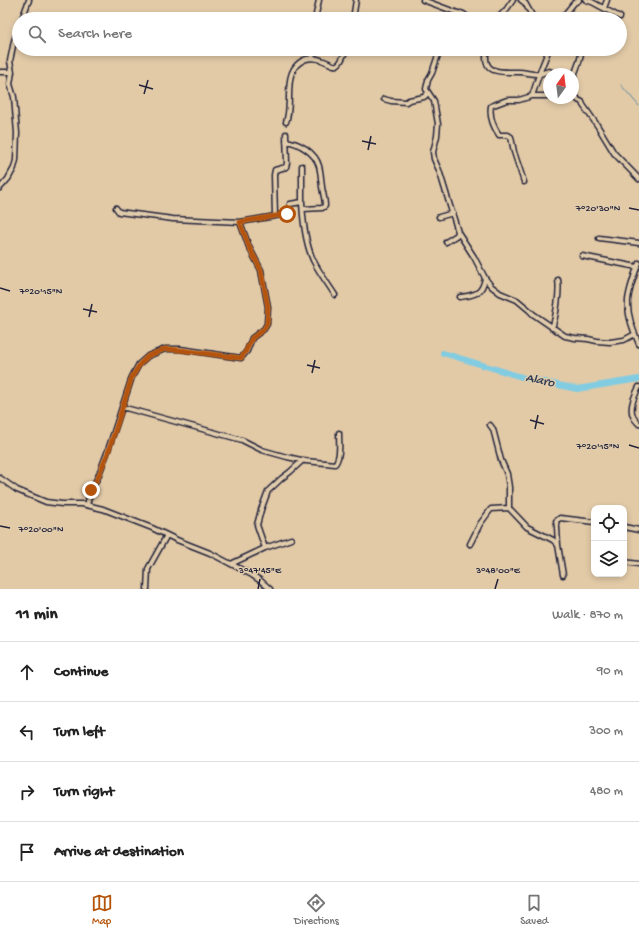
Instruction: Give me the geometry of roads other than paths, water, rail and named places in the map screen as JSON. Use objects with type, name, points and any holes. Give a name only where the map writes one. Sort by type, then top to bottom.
[{"type":"street","points":[[25,12],[29,0]]},
{"type":"street","points":[[316,12],[319,0]]},
{"type":"street","points":[[354,12],[356,0]]},
{"type":"street","points":[[423,0],[455,12]]},
{"type":"street","points":[[504,12],[513,0]]},
{"type":"street","points":[[521,0],[525,3],[530,12]]},
{"type":"street","points":[[567,12],[574,3],[579,0]]},
{"type":"street","points":[[586,0],[611,12]]},
{"type":"street","points":[[604,8],[608,0]]},
{"type":"street","points":[[0,188],[8,179],[14,168],[16,160],[17,133],[14,97],[10,84],[12,72],[10,61],[12,51]]},
{"type":"street","points":[[286,122],[289,108],[290,83],[294,70],[299,63],[308,58],[318,58],[337,66],[341,62],[343,56]]},
{"type":"street","points":[[438,56],[426,86],[426,90],[434,101],[438,124],[433,152],[434,159],[439,170],[458,232],[485,278],[491,286],[500,293],[517,300],[533,314],[565,336],[610,342],[624,340],[635,334]]},
{"type":"street","points":[[486,56],[485,60],[490,68],[499,72],[543,73]]},
{"type":"street","points":[[532,96],[546,56]]},
{"type":"street","points":[[576,68],[581,56]]},
{"type":"street","points":[[0,72],[12,72]]},
{"type":"street","points":[[384,99],[406,102],[409,100],[424,98],[428,93]]},
{"type":"street","points":[[524,182],[514,152],[511,137],[508,135],[500,135],[496,130],[491,116],[491,106],[507,100],[519,100],[532,96],[543,96]]},
{"type":"street","points":[[579,100],[582,102],[597,124],[614,153],[639,179]]},
{"type":"street","points":[[275,216],[274,175],[275,170],[286,167],[286,134]]},
{"type":"street","points":[[286,141],[294,142],[307,150],[315,157],[319,166],[325,206],[322,208],[303,209]]},
{"type":"street","points":[[302,166],[302,202],[306,240],[314,261],[335,295]]},
{"type":"street","points":[[116,208],[119,212],[173,218],[240,222],[287,214],[290,204],[302,202]]},
{"type":"street","points":[[439,217],[453,213]]},
{"type":"street","points":[[87,505],[91,490],[108,453],[132,377],[140,364],[148,356],[165,349],[241,358],[252,338],[264,329],[267,324],[268,307],[261,270],[249,247],[240,222]]},
{"type":"street","points":[[446,242],[457,235],[458,232]]},
{"type":"street","points":[[599,238],[639,243]]},
{"type":"street","points":[[582,256],[638,265],[628,302],[629,315],[639,343]]},
{"type":"street","points":[[460,297],[478,294],[485,278]]},
{"type":"street","points":[[552,328],[555,322],[559,284],[558,280]]},
{"type":"street","points":[[639,387],[635,395],[632,408],[633,417],[639,424]]},
{"type":"street","points":[[122,407],[242,440],[262,450],[303,460],[335,464],[337,462],[339,451],[339,433]]},
{"type":"street","points":[[490,425],[493,429],[501,460],[507,474],[509,487],[509,508],[527,527],[553,540],[558,545]]},
{"type":"street","points":[[265,548],[258,525],[261,510],[268,492],[303,460]]},
{"type":"street","points":[[0,478],[17,490],[46,502],[87,505],[103,509],[152,528],[210,553],[256,578],[270,589]]},
{"type":"street","points":[[470,544],[480,524],[491,509],[509,508]]},
{"type":"street","points":[[563,575],[556,522],[560,518],[591,522]]},
{"type":"street","points":[[627,528],[639,530]]},
{"type":"street","points":[[148,589],[148,569],[167,535]]},
{"type":"street","points":[[231,564],[265,548],[291,539]]},
{"type":"street","points":[[627,562],[639,564]]},
{"type":"waterway","points":[[621,85],[639,106]]},
{"type":"waterway","name":"Alaro","points":[[443,353],[525,378],[577,389],[639,379]]}]
